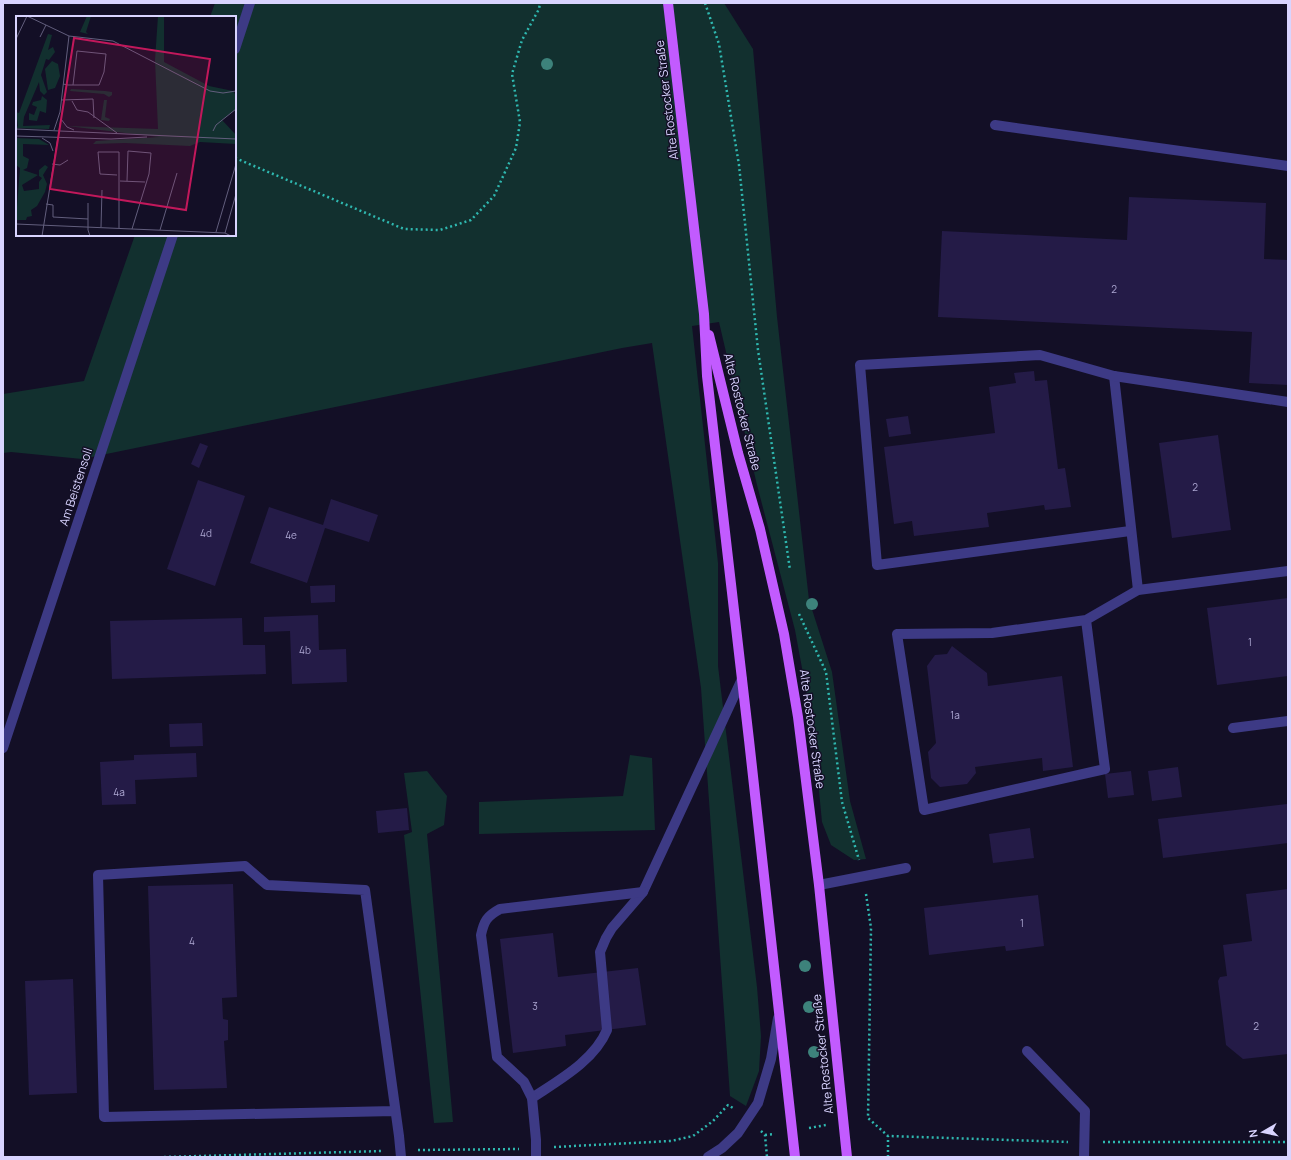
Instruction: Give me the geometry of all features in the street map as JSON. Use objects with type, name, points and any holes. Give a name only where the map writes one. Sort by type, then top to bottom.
[{"type":"main road","name":"Alte Rostocker Straße","points":[[668,3],[704,314],[706,376],[742,679],[794,1157]]},
{"type":"main road","name":"Alte Rostocker Straße","points":[[704,314],[738,453],[760,530],[784,634],[798,716],[819,885],[847,1157]]},
{"type":"street","points":[[236,46],[250,3]]},
{"type":"street","points":[[995,126],[1288,166]]},
{"type":"street","name":"Am Beistensoll","points":[[3,748],[173,236]]},
{"type":"street","points":[[1130,531],[877,565],[860,365],[1040,355],[1114,376],[1288,402]]},
{"type":"street","points":[[1114,376],[1130,531],[1138,590]]},
{"type":"street","points":[[1086,620],[1105,769],[924,810],[897,634],[992,633],[1086,620],[1138,590],[1288,571]]},
{"type":"street","points":[[532,1098],[581,1063],[592,1053],[603,1038],[607,1030],[600,952],[612,928],[643,892],[742,679]]},
{"type":"street","points":[[1233,728],[1288,721]]},
{"type":"street","points":[[395,1111],[104,1117],[98,875],[245,866],[267,885],[365,890],[401,1154]]},
{"type":"street","points":[[819,885],[906,868]]},
{"type":"street","points":[[536,1153],[532,1098],[524,1082],[497,1057],[481,935],[484,923],[490,914],[500,909],[643,892]]},
{"type":"street","points":[[708,1157],[722,1148],[733,1138],[749,1118],[758,1103],[764,1085],[779,1014]]},
{"type":"street","points":[[1027,1051],[1085,1111],[1084,1157]]},
{"type":"path","points":[[236,158],[404,229],[440,230],[471,220],[494,196],[516,148],[520,122],[512,74],[522,40],[539,9],[540,3]]},
{"type":"path","points":[[705,3],[719,44],[739,165],[758,350],[790,571]]},
{"type":"path","points":[[798,610],[826,672],[842,802],[864,876],[871,928],[868,1118],[888,1136],[888,1157]]},
{"type":"path","points":[[164,1157],[536,1153],[671,1141],[693,1136],[713,1121],[728,1104],[749,1118],[765,1135],[767,1157]]},
{"type":"path","points":[[765,1135],[868,1118]]},
{"type":"green space","points":[[215,3],[724,3],[753,49],[777,317],[809,600],[832,672],[850,801],[866,859],[854,860],[831,845],[822,822],[813,728],[795,630],[757,485],[719,322],[692,326],[718,563],[718,666],[757,987],[761,1036],[759,1071],[746,1106],[730,1096],[701,688],[652,343],[82,459],[11,452],[3,453],[3,394],[84,381],[135,236],[236,236],[236,16],[210,16]]},
{"type":"green space","points":[[630,755],[652,758],[655,830],[479,834],[479,802],[623,796]]},
{"type":"green space","points":[[427,771],[447,796],[444,825],[427,834],[453,1122],[434,1123],[404,835],[412,832],[404,773]]},
{"type":"building","points":[[1129,197],[1266,203],[1264,259],[1288,260],[1288,385],[1249,383],[1252,332],[938,317],[942,231],[1127,240]]},
{"type":"building","points":[[1034,371],[1035,381],[1047,380],[1058,469],[1065,468],[1071,507],[1045,510],[1044,505],[987,513],[989,527],[914,536],[912,521],[894,524],[884,447],[995,433],[989,387],[1016,383],[1014,373]]},
{"type":"building","points":[[908,416],[911,434],[889,437],[886,419]]},
{"type":"building","points":[[1218,435],[1231,530],[1172,538],[1159,443]]},
{"type":"building","points":[[200,443],[208,446],[199,468],[191,464]]},
{"type":"building","points":[[198,480],[245,496],[215,586],[167,569]]},
{"type":"building","points":[[331,499],[378,515],[369,542],[325,528],[307,583],[250,563],[269,507],[323,525]]},
{"type":"building","points":[[335,585],[335,602],[311,603],[310,586]]},
{"type":"building","points":[[1288,598],[1288,676],[1217,685],[1207,608]]},
{"type":"building","points":[[318,615],[319,650],[346,649],[347,682],[292,684],[290,631],[264,632],[264,617]]},
{"type":"building","points":[[242,618],[243,645],[265,645],[266,674],[112,679],[110,621]]},
{"type":"building","points":[[952,646],[987,673],[988,686],[1062,676],[1073,767],[1043,771],[1042,758],[975,767],[976,773],[967,784],[940,787],[931,778],[928,752],[936,743],[927,666],[935,655],[947,654]]},
{"type":"building","points":[[202,723],[203,746],[170,747],[169,724]]},
{"type":"building","points":[[196,753],[197,777],[135,780],[136,804],[102,805],[100,762],[134,760],[134,755]]},
{"type":"building","points":[[1178,767],[1182,797],[1152,801],[1148,771]]},
{"type":"building","points":[[1131,771],[1134,795],[1108,798],[1105,774]]},
{"type":"building","points":[[1287,804],[1288,843],[1163,858],[1158,819]]},
{"type":"building","points":[[407,808],[409,830],[378,833],[376,811]]},
{"type":"building","points":[[1030,828],[1034,858],[993,863],[989,834]]},
{"type":"building","points":[[233,884],[237,997],[222,998],[223,1019],[228,1020],[228,1040],[224,1041],[227,1088],[154,1090],[148,886]]},
{"type":"building","points":[[1288,889],[1288,1054],[1243,1059],[1226,1045],[1218,981],[1220,977],[1227,976],[1223,945],[1252,941],[1246,894]]},
{"type":"building","points":[[1038,895],[1044,946],[1006,951],[1005,946],[929,955],[924,908]]},
{"type":"building","points":[[553,933],[558,977],[638,968],[646,1025],[565,1035],[566,1046],[513,1053],[500,939]]},
{"type":"building","points":[[73,979],[77,1093],[29,1095],[25,981]]}]
